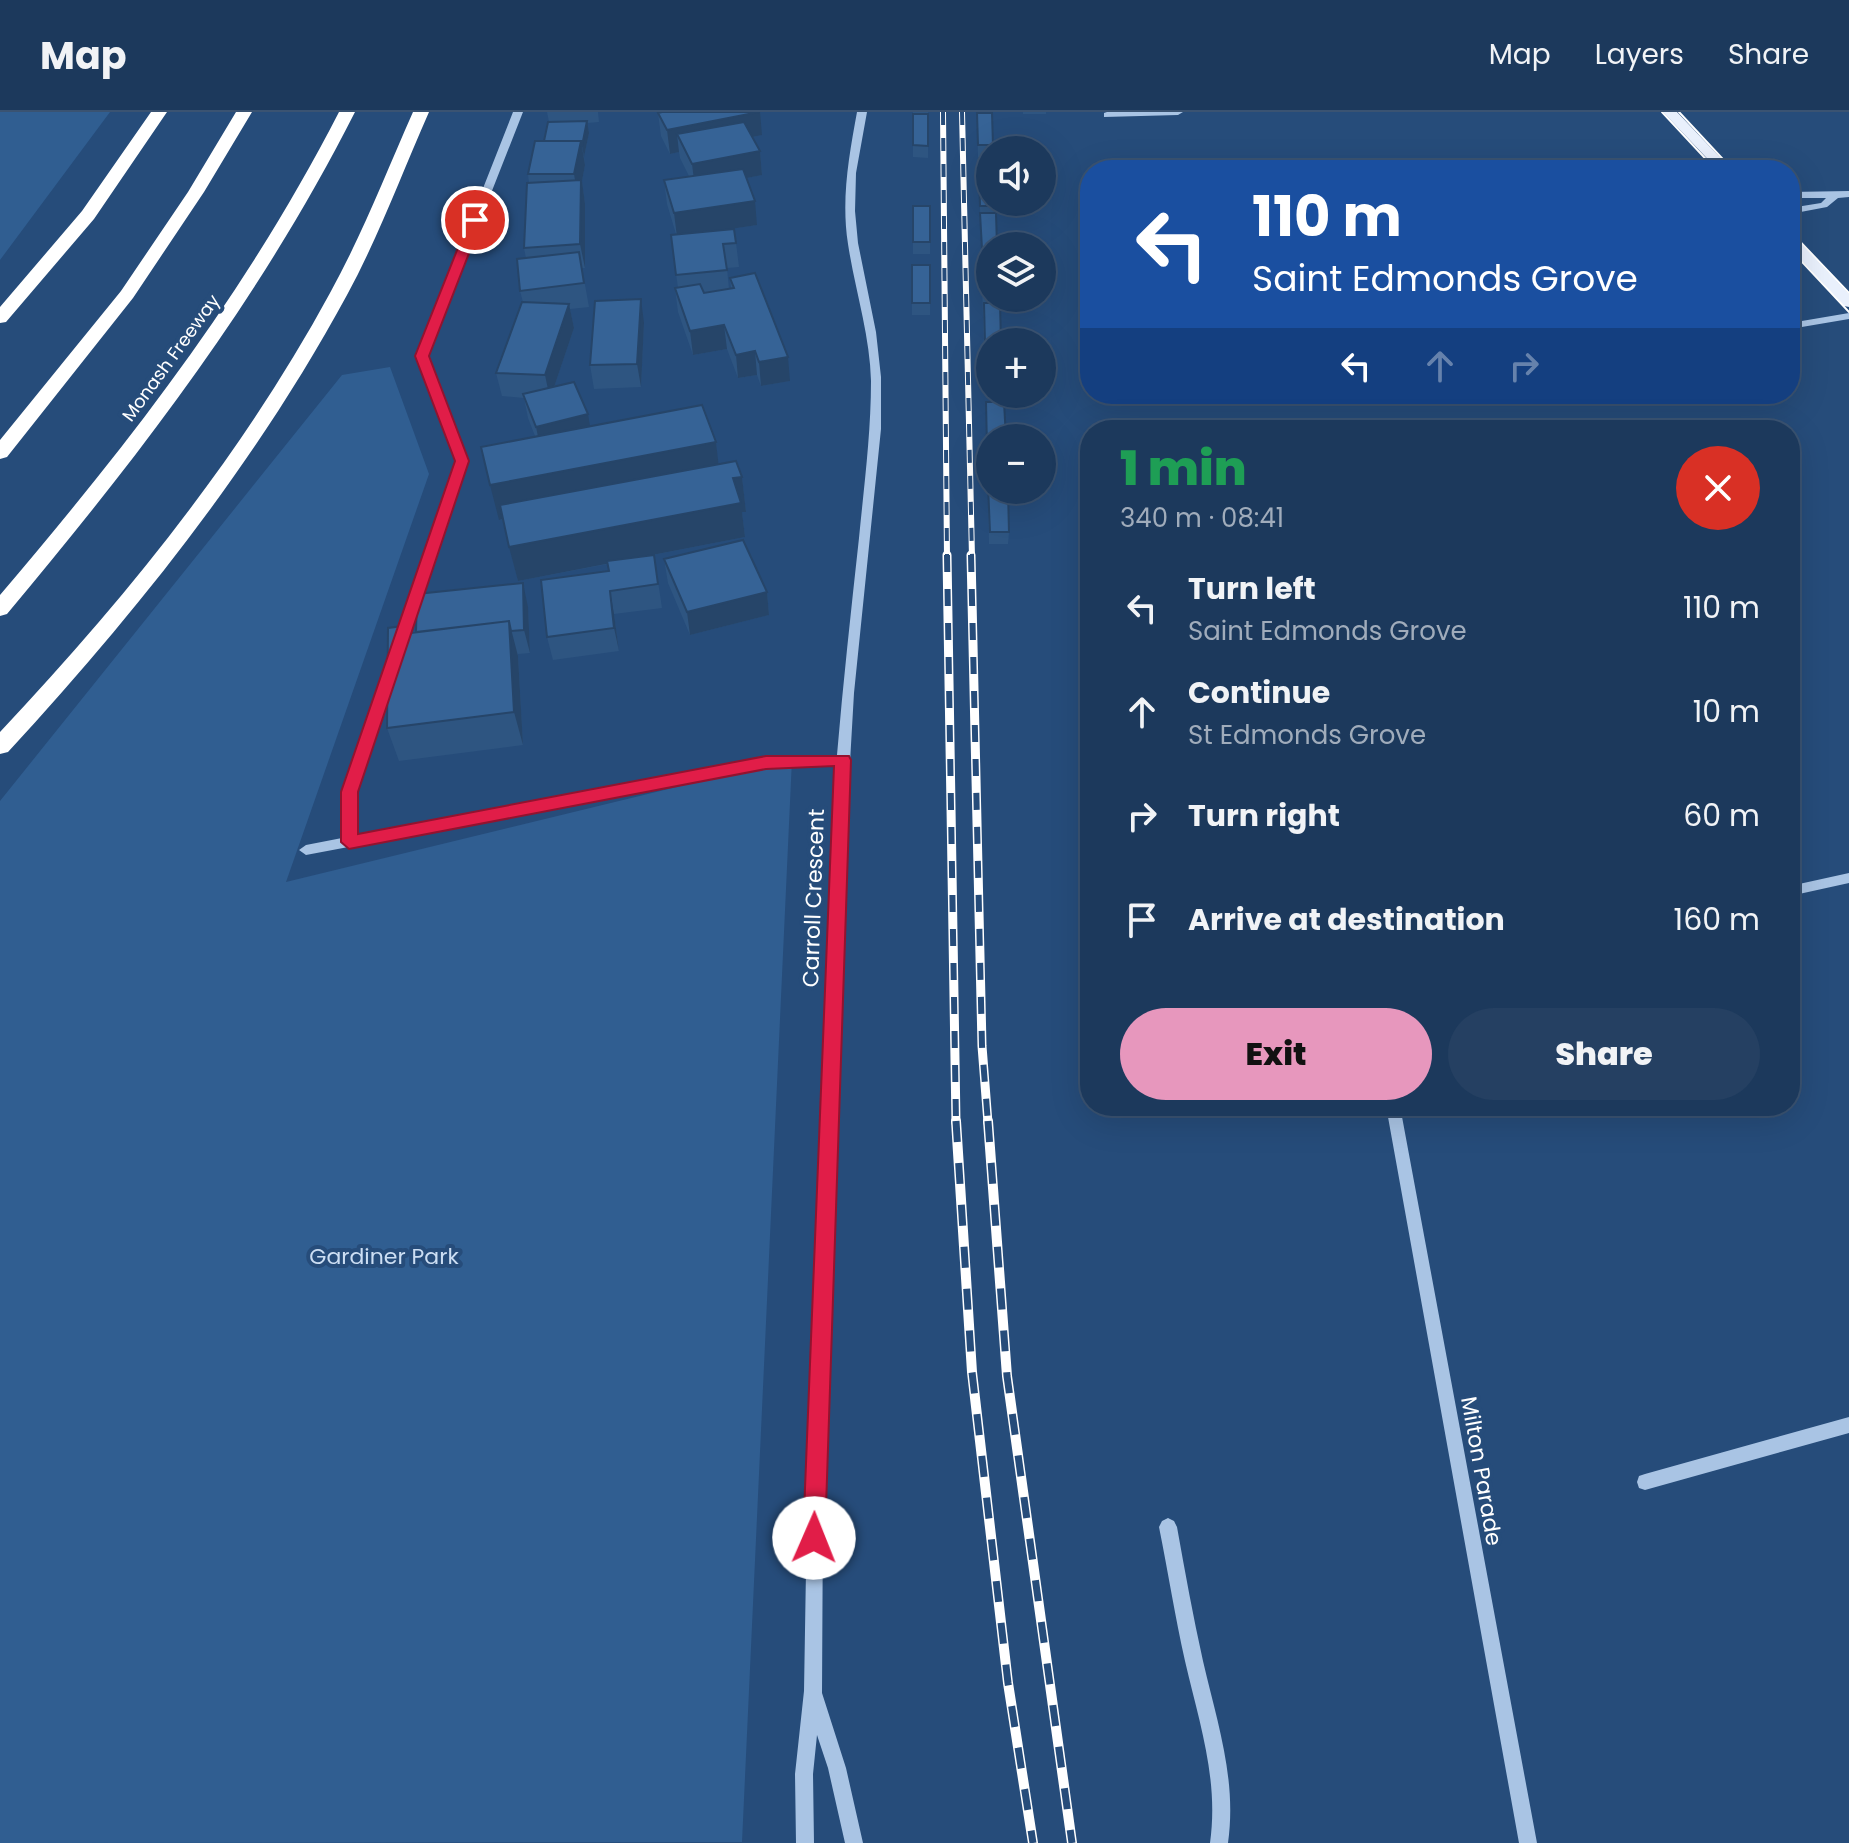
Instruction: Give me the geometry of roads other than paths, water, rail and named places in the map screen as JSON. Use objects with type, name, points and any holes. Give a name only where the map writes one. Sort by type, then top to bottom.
[{"type":"highway","points":[[0,318],[43,271],[159,112]]},
{"type":"highway","points":[[0,453],[127,294],[196,192],[244,112]]},
{"type":"highway","name":"Monash Freeway","points":[[0,609],[82,512],[183,379],[277,239],[347,112]]},
{"type":"highway","points":[[0,746],[117,618],[221,484],[276,401],[339,292],[421,112]]},
{"type":"highway","points":[[125,162],[136,114]]},
{"type":"main road","points":[[1670,112],[1716,160]]},
{"type":"main road","points":[[1800,251],[1849,303]]},
{"type":"street","points":[[349,842],[350,792],[462,461],[422,356],[518,112]]},
{"type":"street","name":"Carroll Crescent","points":[[805,1843],[804,1774],[813,1691],[815,1494],[843,760],[876,429],[873,347],[850,211],[851,173],[862,112]]},
{"type":"street","points":[[1107,115],[1178,112]]},
{"type":"street","points":[[1800,194],[1849,194]]},
{"type":"street","points":[[1800,209],[1824,205],[1834,196]]},
{"type":"street","points":[[1800,324],[1849,316]]},
{"type":"street","points":[[306,850],[766,763],[843,760]]},
{"type":"street","points":[[1800,889],[1849,878]]},
{"type":"street","name":"Milton Parade","points":[[1395,1116],[1528,1843]]},
{"type":"street","points":[[1645,1482],[1849,1425]]},
{"type":"street","points":[[1168,1527],[1193,1658],[1221,1778],[1224,1820],[1219,1843]]},
{"type":"street","name":"Carroll Crescent","points":[[813,1691],[837,1768],[854,1843]]},
{"type":"tram line","points":[[1662,112],[1707,160]]},
{"type":"tram line","points":[[1679,112],[1724,160]]},
{"type":"tram line","points":[[1800,242],[1849,293]]},
{"type":"tram line","points":[[1800,260],[1849,312]]},
{"type":"railway","points":[[943,112],[947,557]]},
{"type":"railway","points":[[962,112],[972,557]]},
{"type":"railway","points":[[947,555],[956,1123]]},
{"type":"railway","points":[[971,555],[982,1046],[988,1123]]},
{"type":"railway","points":[[956,1121],[972,1372],[1008,1683],[1033,1843]]},
{"type":"railway","points":[[988,1121],[1007,1376],[1072,1843]]},
{"type":"park label","name":"Gardiner Park","points":[[384,1256]]}]
